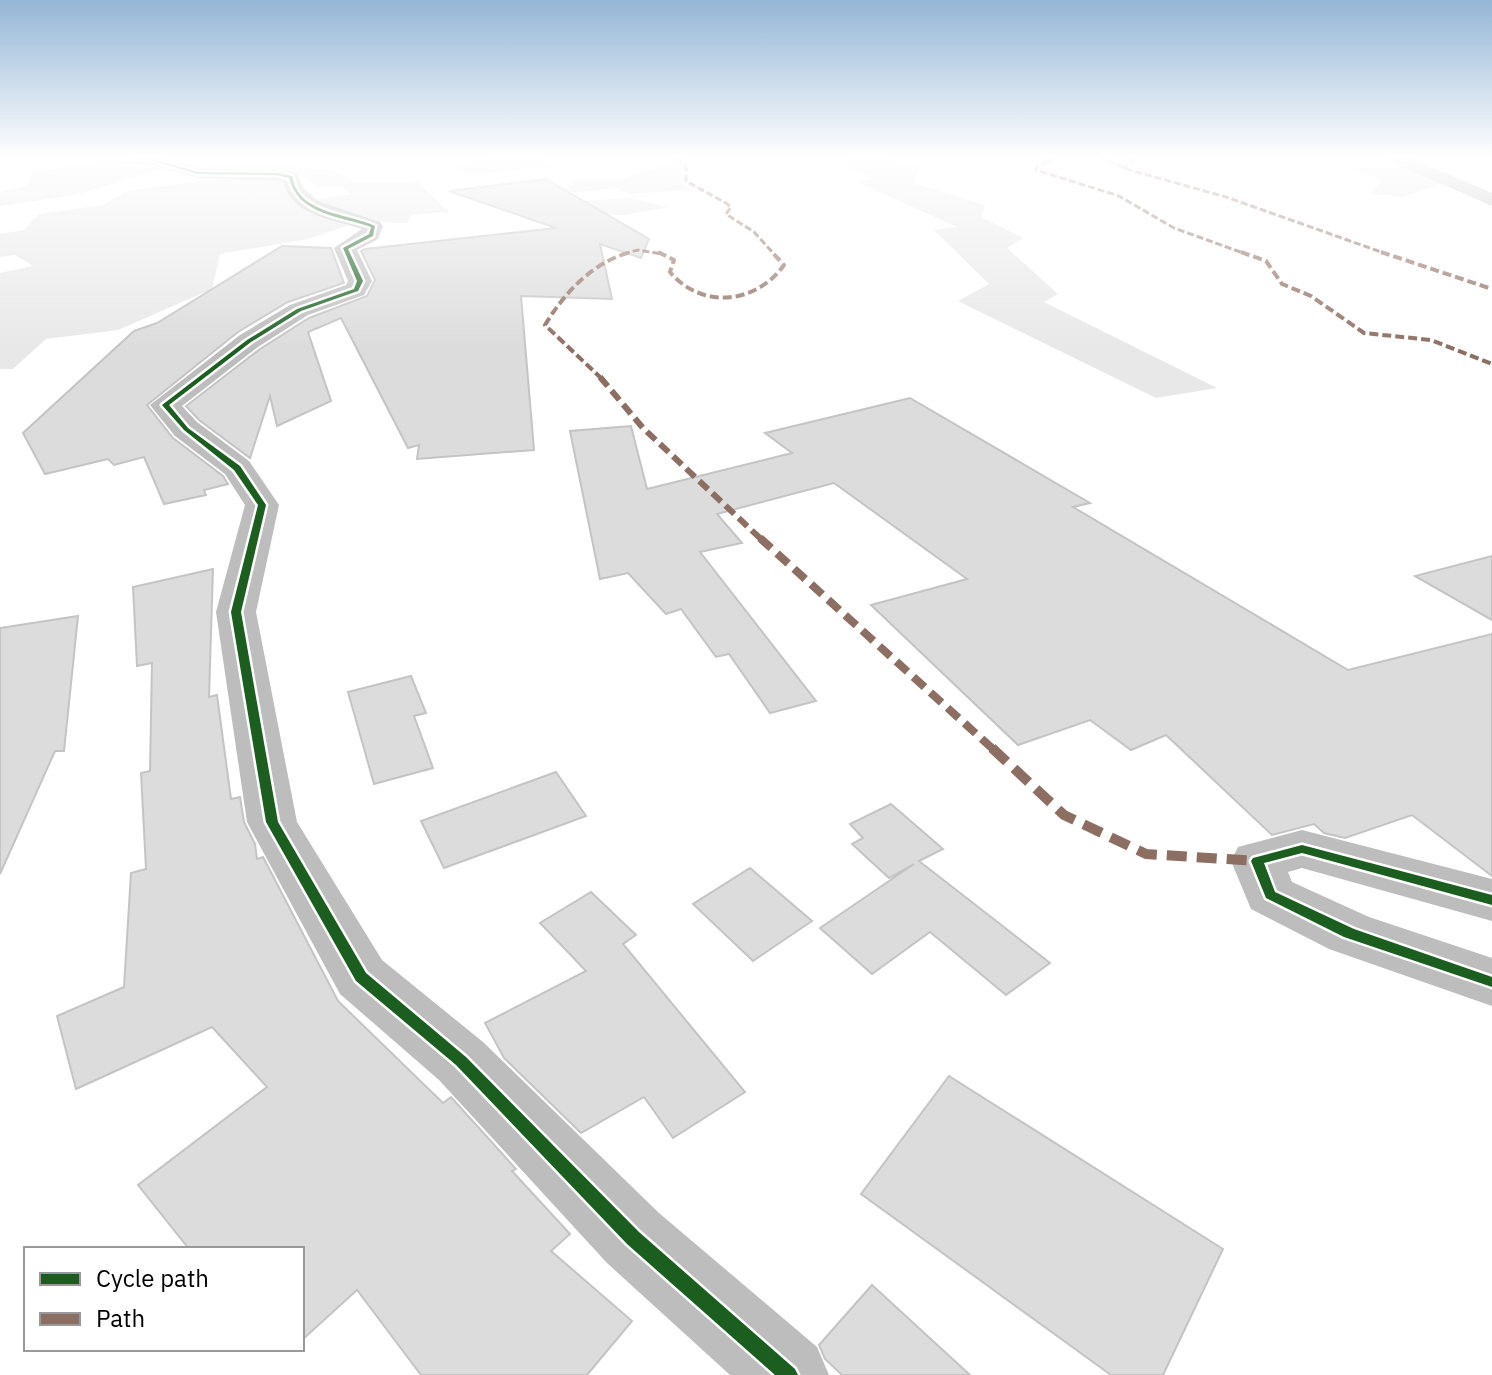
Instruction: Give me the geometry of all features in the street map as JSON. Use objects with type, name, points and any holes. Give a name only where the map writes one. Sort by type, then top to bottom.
[{"type":"street","points":[[359,221],[373,226],[371,235],[345,248],[360,281],[356,290],[299,310],[249,341],[165,405],[186,429],[237,468],[262,505],[236,612],[272,822],[361,977],[461,1061],[633,1238],[789,1375]]},
{"type":"street","points":[[1492,900],[1302,849],[1257,861],[1270,895],[1349,933],[1492,982]]},
{"type":"shaded area","points":[[32,221],[356,223],[308,239],[220,254],[212,289],[118,330],[46,339],[13,369],[0,369],[0,273],[33,266],[15,255],[0,257],[0,234],[24,230]]},
{"type":"shaded area","points":[[944,221],[989,221],[1023,238],[1007,248],[1058,294],[1044,302],[1217,388],[1156,398],[958,301],[989,284],[934,230],[957,227]]},
{"type":"building","points":[[536,221],[618,221],[649,239],[641,258],[600,244],[612,299],[521,296],[534,450],[417,459],[419,445],[408,448],[341,318],[308,332],[331,401],[277,426],[270,396],[250,458],[199,420],[186,406],[260,349],[309,318],[367,296],[375,280],[361,251],[365,249],[556,228]]},
{"type":"building","points":[[282,246],[331,248],[344,283],[288,302],[238,332],[147,405],[173,438],[223,476],[228,484],[204,490],[206,495],[164,504],[144,457],[114,465],[108,459],[45,474],[23,433],[134,331],[157,323]]},
{"type":"building","points":[[910,398],[1090,503],[1073,507],[1348,670],[1492,634],[1492,876],[1412,815],[1345,838],[1324,833],[1314,824],[1272,835],[1166,735],[1131,750],[1090,720],[1018,745],[871,605],[967,579],[834,483],[717,514],[742,543],[700,552],[816,701],[770,713],[729,654],[716,657],[681,609],[666,614],[628,573],[600,579],[570,431],[631,426],[647,489],[792,453],[765,433]]},
{"type":"building","points":[[1492,556],[1492,620],[1415,576]]},
{"type":"building","points":[[213,569],[209,697],[217,695],[231,799],[240,797],[244,822],[255,844],[257,859],[263,857],[338,1001],[443,1103],[451,1097],[516,1169],[512,1171],[570,1234],[551,1251],[632,1321],[587,1375],[421,1375],[357,1290],[304,1338],[304,1247],[187,1247],[138,1185],[267,1087],[212,1027],[76,1089],[57,1016],[124,987],[131,873],[146,869],[141,773],[150,771],[152,663],[137,666],[133,587]]},
{"type":"building","points":[[78,616],[64,751],[55,751],[0,874],[0,628]]},
{"type":"building","points":[[411,676],[426,713],[414,716],[433,768],[374,784],[348,692]]},
{"type":"building","points":[[556,772],[586,816],[444,868],[421,821]]},
{"type":"building","points":[[891,804],[943,849],[919,861],[1050,963],[1006,995],[930,932],[872,974],[820,928],[914,864],[889,878],[852,844],[863,838],[850,824]]},
{"type":"building","points":[[750,868],[812,921],[753,961],[693,904]]},
{"type":"building","points":[[591,892],[636,935],[623,944],[745,1092],[673,1138],[644,1097],[581,1133],[504,1058],[485,1023],[586,971],[540,923]]},
{"type":"building","points":[[949,1076],[1223,1249],[1163,1375],[1111,1375],[861,1194]]},
{"type":"building","points":[[872,1285],[970,1375],[842,1375],[825,1359],[819,1345]]},
{"type":"marked path","points":[[737,221],[754,232],[784,265],[775,278],[761,288],[746,295],[711,298],[681,285],[670,272],[674,260],[657,251],[638,250],[619,255],[582,279],[545,325],[564,346],[595,370],[643,428],[741,522],[870,635],[1064,815],[1146,854],[1257,861]]},
{"type":"marked path","points":[[1162,221],[1266,261],[1282,284],[1311,296],[1364,333],[1431,340],[1492,364]]},
{"type":"marked path","points":[[1294,221],[1492,289]]},
{"type":"cycle path","points":[[357,221],[373,226],[371,235],[345,248],[360,281],[356,290],[299,310],[249,341],[165,405],[186,429],[237,468],[262,505],[236,612],[272,822],[361,977],[461,1061],[633,1238],[789,1375]]},
{"type":"cycle path","points":[[1492,900],[1302,849],[1257,861],[1270,895],[1349,933],[1492,982]]}]
